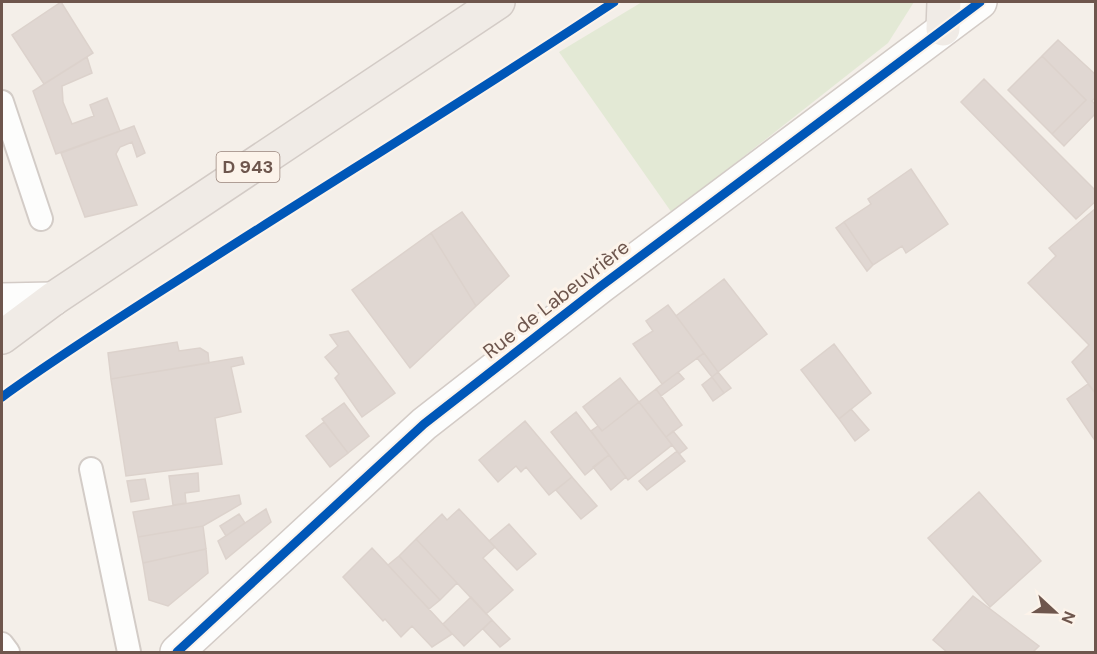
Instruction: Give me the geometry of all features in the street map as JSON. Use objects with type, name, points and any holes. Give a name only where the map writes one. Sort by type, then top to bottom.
[{"type":"main road","name":"D 943","points":[[2,337],[53,299],[498,2]]},
{"type":"street","name":"Rue de Labeuvrière","points":[[177,652],[424,424],[944,15],[980,2]]},
{"type":"street","points":[[2,300],[53,299]]},
{"type":"lane","points":[[2,102],[41,219]]},
{"type":"lane","points":[[90,469],[129,652]]},
{"type":"lane","points":[[2,644],[8,652]]},
{"type":"green space","points":[[642,2],[914,2],[888,43],[672,213],[559,52]]},
{"type":"building","points":[[61,2],[93,53],[44,84],[12,35]]},
{"type":"building","points":[[1058,40],[1096,75],[1096,97],[1092,101],[1096,105],[1096,113],[1064,146],[1052,134],[1086,100],[1042,56]]},
{"type":"building","points":[[1042,56],[1086,100],[1052,134],[1008,90]]},
{"type":"building","points":[[87,57],[92,73],[62,86],[63,102],[72,124],[94,116],[90,105],[107,98],[120,131],[56,154],[33,91]]},
{"type":"building","points":[[984,79],[1096,191],[1096,201],[1076,219],[961,102]]},
{"type":"building","points":[[134,126],[145,153],[137,157],[132,142],[120,147],[116,154],[137,205],[85,217],[61,153]]},
{"type":"building","points":[[911,169],[948,224],[906,253],[902,246],[873,265],[844,222],[871,204],[868,199]]},
{"type":"building","points":[[1096,208],[1096,394],[1072,362],[1089,345],[1028,283],[1056,256],[1049,248]]},
{"type":"building","points":[[462,212],[509,276],[476,306],[431,233]]},
{"type":"building","points":[[844,222],[873,265],[867,271],[836,228]]},
{"type":"building","points":[[431,233],[476,306],[410,368],[352,290]]},
{"type":"building","points":[[724,279],[767,334],[718,372],[676,316]]},
{"type":"building","points":[[668,305],[704,353],[662,384],[633,344],[653,331],[646,321]]},
{"type":"building","points":[[348,331],[395,393],[362,417],[335,378],[339,374],[325,357],[338,346],[330,335]]},
{"type":"building","points":[[177,342],[179,351],[200,348],[208,353],[209,363],[111,379],[108,353]]},
{"type":"building","points":[[834,344],[871,393],[839,419],[801,370]]},
{"type":"building","points":[[704,353],[718,372],[712,377],[697,358]]},
{"type":"building","points":[[242,357],[244,364],[231,367],[241,412],[215,418],[222,464],[126,476],[111,379]]},
{"type":"building","points":[[678,372],[684,379],[661,396],[656,389]]},
{"type":"building","points":[[718,372],[731,388],[724,393],[712,377]]},
{"type":"building","points":[[712,377],[724,393],[713,401],[702,385]]},
{"type":"building","points":[[620,378],[639,402],[602,431],[583,407]]},
{"type":"building","points":[[1088,384],[1096,394],[1096,442],[1067,399]]},
{"type":"building","points":[[656,389],[682,425],[666,437],[639,402]]},
{"type":"building","points":[[639,402],[672,445],[628,480],[591,431],[598,426],[602,431]]},
{"type":"building","points":[[344,403],[369,436],[348,453],[322,419]]},
{"type":"building","points":[[851,409],[869,430],[855,441],[839,419]]},
{"type":"building","points":[[576,412],[609,455],[585,475],[551,432]]},
{"type":"building","points":[[525,421],[572,477],[549,495],[526,467],[521,472],[516,466],[498,482],[479,460]]},
{"type":"building","points":[[324,422],[348,453],[330,467],[306,436]]},
{"type":"building","points":[[673,431],[687,448],[679,454],[666,437]]},
{"type":"building","points":[[677,451],[685,461],[647,490],[639,481]]},
{"type":"building","points":[[609,455],[626,477],[611,490],[593,467]]},
{"type":"building","points":[[198,473],[199,491],[185,493],[186,503],[173,505],[169,476]]},
{"type":"building","points":[[572,477],[597,506],[581,519],[556,490]]},
{"type":"building","points":[[145,479],[149,499],[131,502],[127,481]]},
{"type":"building","points":[[979,492],[1041,561],[990,607],[928,538]]},
{"type":"building","points":[[239,495],[241,504],[203,526],[138,537],[133,512]]},
{"type":"building","points":[[266,509],[271,522],[226,559],[218,541]]},
{"type":"building","points":[[459,509],[495,547],[483,558],[513,590],[486,614],[416,539],[442,514],[447,520]]},
{"type":"building","points":[[239,514],[245,523],[226,536],[220,526]]},
{"type":"building","points":[[509,524],[536,554],[517,570],[489,541]]},
{"type":"building","points":[[203,526],[206,549],[143,563],[138,537]]},
{"type":"building","points":[[416,539],[457,583],[440,600],[399,556]]},
{"type":"building","points":[[372,548],[452,634],[432,647],[412,626],[401,637],[385,619],[383,621],[343,577]]},
{"type":"building","points":[[206,549],[208,573],[168,606],[149,600],[143,563]]},
{"type":"building","points":[[399,556],[440,600],[429,609],[388,565]]},
{"type":"building","points":[[973,596],[1039,646],[1033,652],[947,652],[933,640]]},
{"type":"building","points":[[471,597],[492,620],[464,646],[443,624]]},
{"type":"building","points":[[492,620],[510,639],[500,647],[483,629]]},
{"type":"cycle path","points":[[2,397],[114,321],[614,2]]},
{"type":"cycle path","points":[[177,652],[424,424],[601,286],[980,2]]}]
